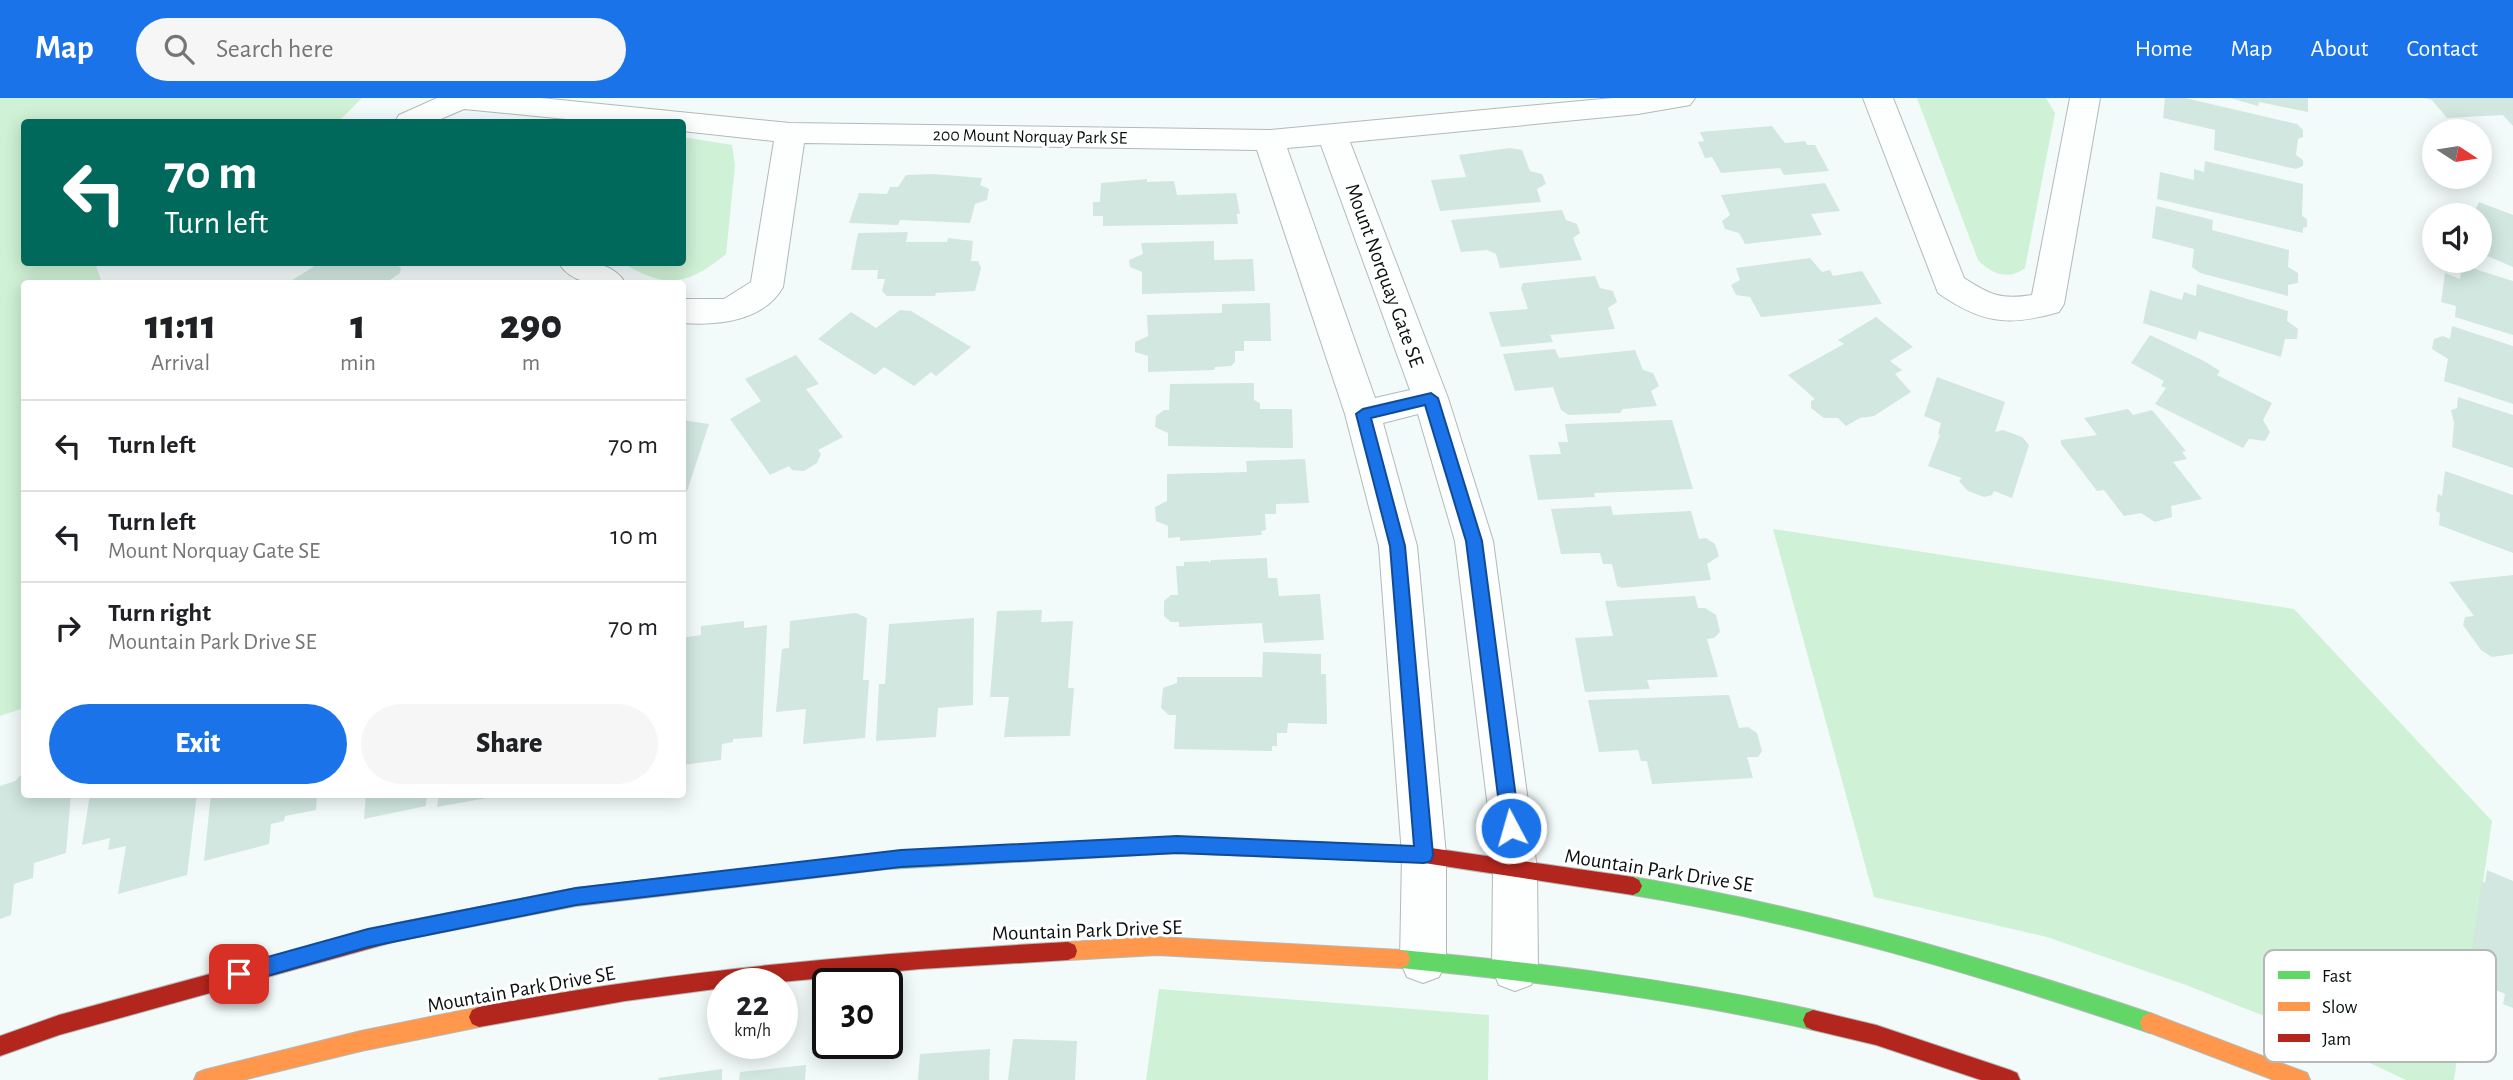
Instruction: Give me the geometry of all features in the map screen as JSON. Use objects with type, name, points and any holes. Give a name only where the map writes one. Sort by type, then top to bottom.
[{"type":"street","name":"200 Mount Norquay Park SE","points":[[686,122],[790,133],[1269,140],[1638,106],[1680,98]]},
{"type":"street","points":[[1878,98],[1950,285],[1978,304],[2011,310],[2047,304],[2085,98]]},
{"type":"street","name":"200 Mount Norquay Park SE","points":[[417,119],[460,99],[654,119]]},
{"type":"street","points":[[686,311],[704,313],[741,308],[767,287],[790,133]]},
{"type":"street","name":"Mount Norquay Gate SE","points":[[1333,136],[1431,398],[1474,541],[1509,807],[1514,869],[1515,969]]},
{"type":"street","points":[[1269,140],[1363,414],[1398,546],[1424,855],[1423,961]]},
{"type":"street","points":[[581,266],[603,280]]},
{"type":"street","points":[[1363,414],[1431,398]]},
{"type":"street","name":"Mountain Park Drive SE","points":[[0,1046],[58,1025],[368,938],[576,897],[901,859],[1177,845],[1424,855],[1727,900],[1881,938],[2037,984],[2194,1038],[2300,1080]]},
{"type":"street","name":"Mountain Park Drive SE","points":[[204,1080],[361,1041],[564,999],[881,960],[1157,946],[1515,969],[1726,999],[1876,1035],[2010,1080]]},
{"type":"green space","points":[[0,98],[362,98],[341,119],[21,119],[21,266],[96,266],[101,280],[21,280],[21,709],[0,716]]},
{"type":"green space","points":[[1917,98],[2046,98],[2055,113],[2025,268],[2019,272],[2000,274],[1978,260]]},
{"type":"green space","points":[[686,137],[732,145],[735,165],[726,254],[688,278],[664,280],[629,266],[686,266]]},
{"type":"green space","points":[[1773,529],[2294,609],[2492,821],[2473,950],[2264,950],[2264,1016],[2186,985],[2047,937],[1874,897]]},
{"type":"green space","points":[[1159,989],[1489,1015],[1488,1080],[1146,1080]]},
{"type":"green space","points":[[2368,1062],[2457,1062],[2454,1080],[2406,1080]]},
{"type":"building","points":[[2165,98],[2185,98],[2297,124],[2303,130],[2303,137],[2298,139],[2296,155],[2303,160],[2303,166],[2296,169],[2214,150],[2215,130],[2163,118]]},
{"type":"building","points":[[2230,98],[2308,98],[2308,112],[2259,102],[2258,106]]},
{"type":"building","points":[[2424,98],[2513,98],[2513,126],[2503,115],[2447,118],[2432,100]]},
{"type":"building","points":[[1772,126],[1785,143],[1805,141],[1807,145],[1815,145],[1829,171],[1784,175],[1780,168],[1721,173],[1712,157],[1705,158],[1698,142],[1704,141],[1700,132]]},
{"type":"building","points":[[1510,148],[1522,150],[1530,171],[1542,174],[1546,184],[1537,189],[1541,202],[1440,211],[1431,180],[1466,177],[1459,155]]},
{"type":"building","points":[[2205,161],[2303,184],[2302,216],[2307,219],[2307,227],[2303,228],[2303,233],[2157,199],[2160,172],[2194,180],[2194,169],[2204,172]]},
{"type":"building","points":[[934,174],[982,178],[980,185],[989,189],[987,200],[975,204],[970,223],[900,220],[898,225],[849,223],[859,193],[887,194],[890,187],[898,187],[906,175]]},
{"type":"building","points":[[1147,179],[1147,182],[1174,181],[1177,195],[1236,193],[1240,214],[1237,214],[1238,224],[1103,226],[1103,216],[1093,216],[1093,202],[1100,202],[1101,183]]},
{"type":"building","points":[[1825,183],[1840,211],[1811,214],[1822,235],[1745,244],[1739,233],[1725,229],[1722,221],[1730,215],[1721,195]]},
{"type":"building","points":[[2156,206],[2213,220],[2212,230],[2289,250],[2288,267],[2298,273],[2298,283],[2288,285],[2288,296],[2200,273],[2192,267],[2194,249],[2152,238]]},
{"type":"building","points":[[2492,207],[2513,215],[2513,267],[2492,258]]},
{"type":"building","points":[[1562,210],[1566,220],[1577,224],[1580,233],[1573,238],[1582,260],[1500,268],[1496,254],[1487,250],[1461,252],[1451,220]]},
{"type":"building","points":[[908,232],[906,242],[947,242],[948,238],[973,241],[971,261],[978,261],[981,268],[975,291],[936,293],[935,296],[887,296],[882,291],[885,279],[877,279],[878,270],[851,270],[858,233]]},
{"type":"building","points":[[1214,241],[1214,260],[1253,259],[1255,291],[1142,294],[1142,272],[1130,267],[1129,260],[1143,254],[1141,243]]},
{"type":"building","points":[[1810,258],[1822,272],[1830,270],[1833,276],[1862,271],[1882,304],[1761,317],[1750,297],[1736,295],[1731,285],[1740,280],[1736,268]]},
{"type":"building","points":[[315,266],[401,268],[400,273],[390,280],[293,280]]},
{"type":"building","points":[[2445,273],[2460,279],[2461,273],[2488,273],[2513,281],[2513,335],[2455,317],[2456,306],[2441,302]]},
{"type":"building","points":[[1595,276],[1600,288],[1613,291],[1617,302],[1608,308],[1615,329],[1550,335],[1553,342],[1501,347],[1489,312],[1528,309],[1521,288],[1523,283]]},
{"type":"building","points":[[2197,284],[2288,311],[2287,321],[2298,329],[2297,339],[2285,339],[2281,357],[2199,331],[2196,340],[2143,323],[2150,290],[2182,300],[2184,292],[2196,296]]},
{"type":"building","points":[[1270,303],[1271,341],[1244,341],[1244,351],[1235,351],[1235,362],[1231,366],[1215,367],[1214,370],[1148,372],[1148,356],[1135,352],[1135,342],[1148,336],[1147,315],[1222,313],[1222,304]]},
{"type":"building","points":[[900,310],[911,311],[971,347],[936,376],[931,372],[914,386],[884,367],[875,375],[818,339],[851,312],[876,328]]},
{"type":"building","points":[[1876,317],[1913,347],[1890,361],[1902,370],[1895,374],[1911,392],[1874,416],[1860,418],[1846,426],[1838,418],[1824,418],[1811,408],[1811,401],[1815,399],[1788,375],[1844,344],[1838,340]]},
{"type":"building","points":[[2452,326],[2513,346],[2513,404],[2444,381],[2448,359],[2432,349],[2434,339],[2443,336],[2450,339]]},
{"type":"building","points":[[2150,335],[2204,361],[2220,371],[2217,375],[2272,403],[2263,420],[2270,432],[2265,441],[2249,439],[2243,448],[2155,404],[2166,388],[2161,386],[2164,381],[2131,363]]},
{"type":"building","points":[[1555,349],[1559,358],[1635,350],[1643,370],[1653,373],[1659,386],[1651,391],[1657,406],[1623,409],[1620,413],[1569,415],[1561,410],[1553,387],[1515,391],[1503,354]]},
{"type":"building","points":[[796,355],[819,384],[806,389],[843,437],[818,450],[821,454],[817,463],[804,471],[792,470],[789,466],[770,475],[730,419],[761,401],[745,379]]},
{"type":"building","points":[[1937,377],[2005,402],[1995,432],[2003,430],[2022,437],[2029,445],[2012,498],[1994,491],[1992,495],[1984,497],[1968,491],[1959,481],[1962,478],[1928,466],[1940,435],[1941,423],[1924,416]]},
{"type":"building","points":[[1254,383],[1254,400],[1260,403],[1260,409],[1292,409],[1293,448],[1168,446],[1168,433],[1155,427],[1156,416],[1169,410],[1170,384]]},
{"type":"building","points":[[2458,397],[2513,415],[2513,468],[2452,447],[2454,423],[2451,410],[2457,408]]},
{"type":"building","points":[[2128,409],[2133,415],[2152,410],[2186,451],[2182,452],[2187,459],[2173,462],[2202,499],[2171,506],[2172,517],[2155,522],[2141,513],[2124,516],[2104,490],[2097,491],[2061,444],[2061,440],[2097,435],[2084,418]]},
{"type":"building","points":[[1672,420],[1693,489],[1594,493],[1595,497],[1538,500],[1529,455],[1561,454],[1558,442],[1568,442],[1565,424]]},
{"type":"building","points":[[686,421],[709,424],[687,491]]},
{"type":"building","points":[[1305,459],[1309,503],[1276,504],[1276,514],[1265,514],[1266,530],[1261,531],[1262,535],[1180,541],[1180,537],[1168,538],[1168,526],[1156,521],[1155,507],[1167,501],[1167,474],[1247,472],[1246,461]]},
{"type":"building","points":[[2445,471],[2513,495],[2513,553],[2439,525],[2440,513],[2436,511],[2438,494],[2442,496]]},
{"type":"building","points":[[1611,506],[1613,515],[1691,511],[1699,539],[1706,538],[1715,544],[1719,556],[1707,564],[1711,580],[1622,588],[1617,586],[1612,564],[1603,564],[1600,553],[1561,554],[1551,509]]},
{"type":"building","points":[[1267,558],[1268,578],[1277,578],[1279,596],[1320,594],[1324,640],[1264,643],[1262,623],[1179,627],[1179,622],[1171,622],[1164,616],[1164,601],[1171,595],[1178,595],[1176,566],[1184,566],[1184,562],[1209,561],[1209,564],[1211,560]]},
{"type":"building","points":[[2513,575],[2513,654],[2492,657],[2481,650],[2463,625],[2465,617],[2474,616],[2449,582]]},
{"type":"building","points":[[1695,596],[1698,608],[1705,608],[1716,615],[1720,632],[1714,638],[1707,639],[1718,677],[1647,680],[1650,689],[1585,692],[1575,638],[1613,636],[1605,601]]},
{"type":"building","points":[[1042,610],[1041,622],[1073,621],[1068,688],[1074,688],[1070,736],[1004,737],[1009,697],[990,697],[997,611]]},
{"type":"building","points":[[856,613],[867,618],[863,680],[869,680],[865,738],[803,744],[806,709],[776,712],[782,649],[789,648],[790,621]]},
{"type":"building","points":[[974,618],[973,705],[938,708],[936,737],[876,741],[879,684],[885,684],[889,624]]},
{"type":"building","points":[[744,621],[744,628],[767,625],[762,737],[733,739],[733,742],[722,744],[721,760],[686,764],[686,637],[701,635],[701,626]]},
{"type":"building","points":[[1263,652],[1321,654],[1321,674],[1326,674],[1327,724],[1288,723],[1287,733],[1277,733],[1277,746],[1272,746],[1272,751],[1174,749],[1176,715],[1169,715],[1161,708],[1163,688],[1177,683],[1177,677],[1262,677]]},
{"type":"building","points":[[1729,695],[1739,728],[1748,727],[1757,733],[1762,751],[1758,757],[1747,757],[1753,778],[1652,784],[1647,761],[1641,761],[1638,750],[1599,752],[1588,700]]},
{"type":"building","points":[[21,775],[21,798],[71,798],[66,853],[34,863],[33,878],[14,884],[11,915],[0,919],[0,786],[15,781]]},
{"type":"building","points":[[89,798],[197,798],[187,875],[118,894],[126,846],[108,850],[110,838],[82,845]]},
{"type":"building","points":[[211,798],[317,798],[316,810],[285,816],[284,821],[271,824],[269,844],[204,861]]},
{"type":"building","points":[[366,798],[427,798],[426,806],[364,819]]},
{"type":"building","points":[[438,798],[487,798],[437,807]]},
{"type":"building","points":[[2487,870],[2513,881],[2513,1008],[2503,1004],[2505,994],[2496,990],[2496,950],[2472,950],[2482,881],[2485,883]]},
{"type":"building","points":[[1013,1039],[1077,1041],[1075,1080],[1008,1080]]},
{"type":"building","points":[[990,1049],[989,1080],[918,1080],[920,1054]]},
{"type":"building","points":[[806,1065],[805,1080],[739,1080],[740,1072]]},
{"type":"building","points":[[722,1069],[722,1080],[658,1078]]},
{"type":"traffic: fast","points":[[887,861],[1177,845],[1359,852]]},
{"type":"traffic: fast","points":[[1633,886],[1765,910],[1895,942],[2150,1023]]},
{"type":"traffic: fast","points":[[1401,959],[1608,982],[1711,998],[1813,1020]]},
{"type":"traffic: slow","points":[[397,932],[576,897],[887,861]]},
{"type":"traffic: slow","points":[[1068,951],[1157,946],[1401,959]]},
{"type":"traffic: slow","points":[[204,1080],[361,1041],[479,1017]]},
{"type":"traffic: slow","points":[[2150,1023],[2300,1080]]},
{"type":"traffic: jam","points":[[1359,852],[1424,855],[1633,886]]},
{"type":"traffic: jam","points":[[0,1046],[59,1025],[397,932]]},
{"type":"traffic: jam","points":[[479,1017],[698,981],[846,966],[1068,951]]},
{"type":"traffic: jam","points":[[1813,1020],[1876,1035],[2010,1080]]},
{"type":"route","points":[[239,974],[368,938],[576,897],[901,859],[1177,845],[1424,855],[1398,546],[1363,414],[1431,398],[1474,541],[1511,828]]}]
